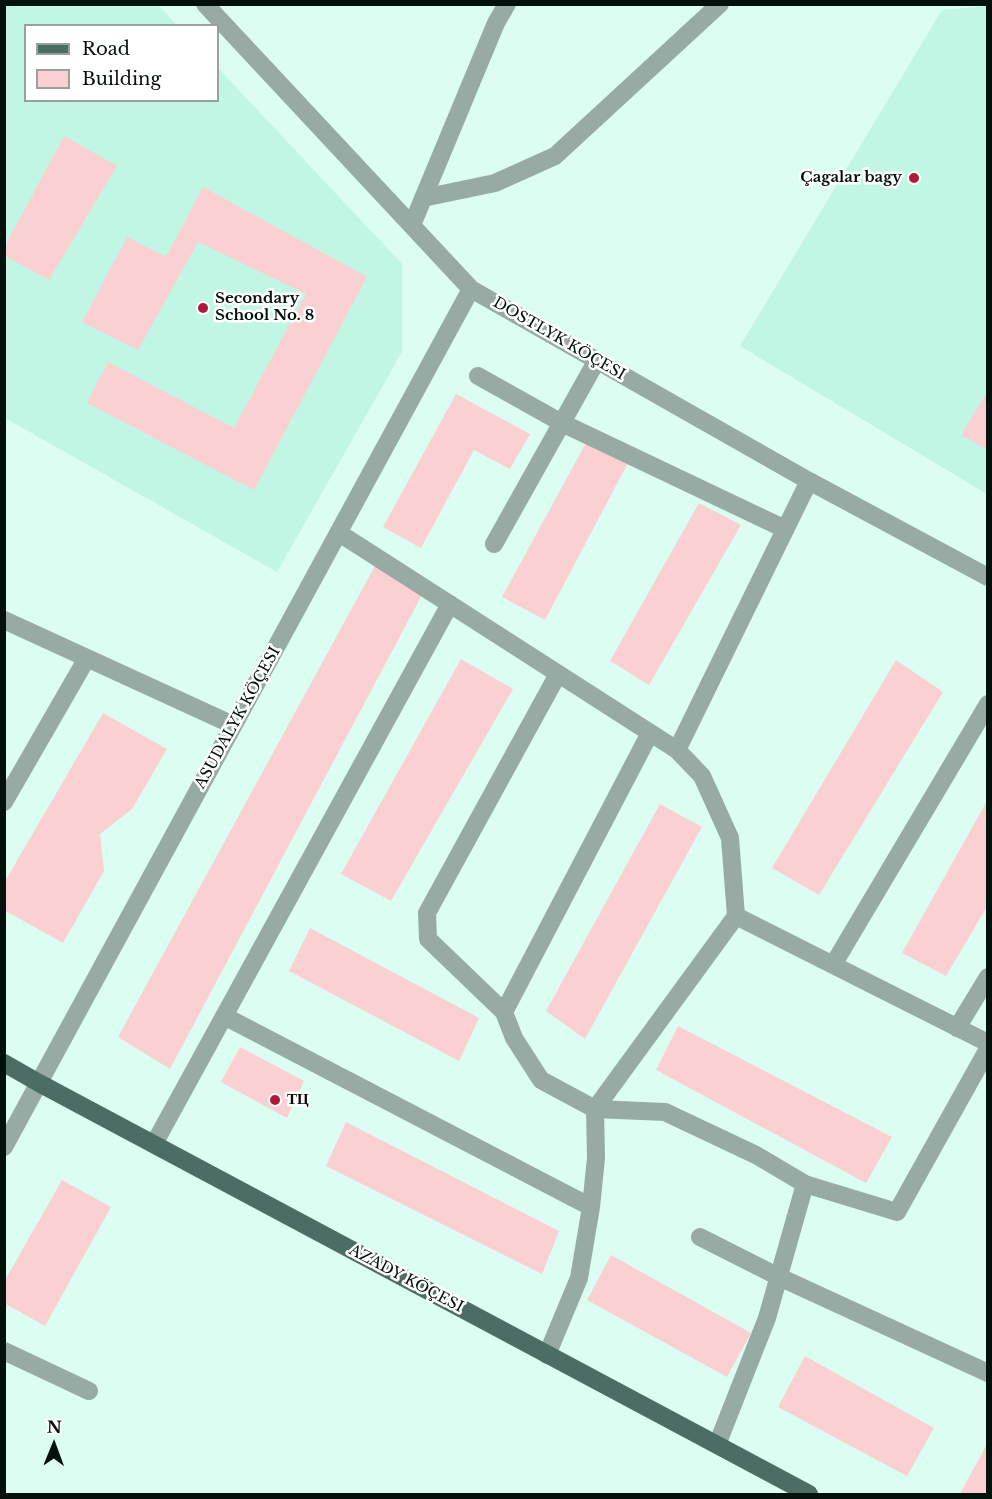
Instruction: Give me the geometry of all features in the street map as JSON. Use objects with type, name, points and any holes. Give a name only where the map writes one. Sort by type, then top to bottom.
[{"type":"main road","name":"AZADY KÖÇESI","points":[[4,1063],[809,1494]]},
{"type":"street","name":"DOSTLYK KÖÇESI","points":[[205,4],[471,289],[809,482],[987,577]]},
{"type":"street","points":[[412,225],[496,22],[507,4]]},
{"type":"street","points":[[423,198],[495,183],[555,156],[720,4]]},
{"type":"street","name":"ASUDALYK KÖÇESI","points":[[4,1147],[471,289]]},
{"type":"street","points":[[494,544],[597,360]]},
{"type":"street","points":[[478,376],[562,423],[785,530]]},
{"type":"street","points":[[677,750],[809,482]]},
{"type":"street","points":[[339,533],[677,750],[702,776],[730,838],[736,916],[595,1109],[596,1158],[591,1207],[579,1278],[547,1355]]},
{"type":"street","points":[[154,1144],[450,604]]},
{"type":"street","points":[[4,620],[233,725]]},
{"type":"street","points":[[4,802],[87,658]]},
{"type":"street","points":[[558,674],[427,913],[428,939],[504,1012],[514,1038],[541,1080],[595,1109],[665,1112],[756,1155],[805,1184],[897,1212],[987,1049]]},
{"type":"street","points":[[833,965],[987,704]]},
{"type":"street","points":[[504,1012],[650,733]]},
{"type":"street","points":[[736,916],[987,1043]]},
{"type":"street","points":[[957,1028],[987,977]]},
{"type":"street","points":[[224,1016],[591,1207]]},
{"type":"street","points":[[717,1445],[766,1318],[805,1184]]},
{"type":"street","points":[[700,1237],[777,1276],[987,1372]]},
{"type":"street","points":[[4,1351],[89,1391]]},
{"type":"shaded area","name":"Secondary School No. 8","points":[[5,5],[158,5],[176,24],[24,24],[24,102],[219,102],[219,69],[402,264],[402,352],[277,572],[5,418]]},
{"type":"shaded area","name":"Çagalar bagy","points":[[987,6],[987,494],[740,346],[942,10]]},
{"type":"building","points":[[64,136],[117,166],[49,280],[5,256],[5,246]]},
{"type":"building","points":[[203,187],[367,277],[254,490],[87,403],[108,362],[234,428],[306,294],[198,242],[138,350],[82,322],[127,237],[166,257]]},
{"type":"building","points":[[988,391],[988,450],[961,435]]},
{"type":"building","points":[[456,394],[530,434],[510,469],[474,450],[421,548],[383,527]]},
{"type":"building","points":[[587,441],[628,463],[545,620],[502,597]]},
{"type":"building","points":[[699,503],[741,525],[649,685],[610,661]]},
{"type":"building","points":[[376,564],[423,593],[170,1069],[118,1037]]},
{"type":"building","points":[[461,659],[513,689],[391,901],[341,874]]},
{"type":"building","points":[[896,660],[943,692],[819,895],[772,868]]},
{"type":"building","points":[[103,713],[167,749],[132,809],[100,834],[104,871],[63,943],[4,910],[4,883]]},
{"type":"building","points":[[988,799],[988,905],[946,976],[902,953]]},
{"type":"building","points":[[660,804],[702,827],[585,1039],[546,1011]]},
{"type":"building","points":[[310,928],[479,1018],[459,1061],[289,971]]},
{"type":"building","points":[[678,1026],[892,1137],[866,1183],[656,1070]]},
{"type":"building","name":"ТЦ","points":[[240,1047],[304,1081],[287,1118],[221,1082]]},
{"type":"building","points":[[346,1122],[559,1231],[542,1274],[326,1166]]},
{"type":"building","points":[[62,1180],[111,1207],[45,1326],[4,1303],[4,1282]]},
{"type":"building","points":[[611,1255],[751,1333],[727,1377],[587,1300]]},
{"type":"building","points":[[805,1356],[934,1428],[907,1476],[778,1407]]},
{"type":"building","points":[[988,1442],[988,1494],[960,1494]]},
{"type":"place","name":"Çagalar bagy","points":[[914,178]]},
{"type":"place","name":"Secondary School No. 8","points":[[203,308]]},
{"type":"place","name":"ТЦ","points":[[275,1100]]}]
